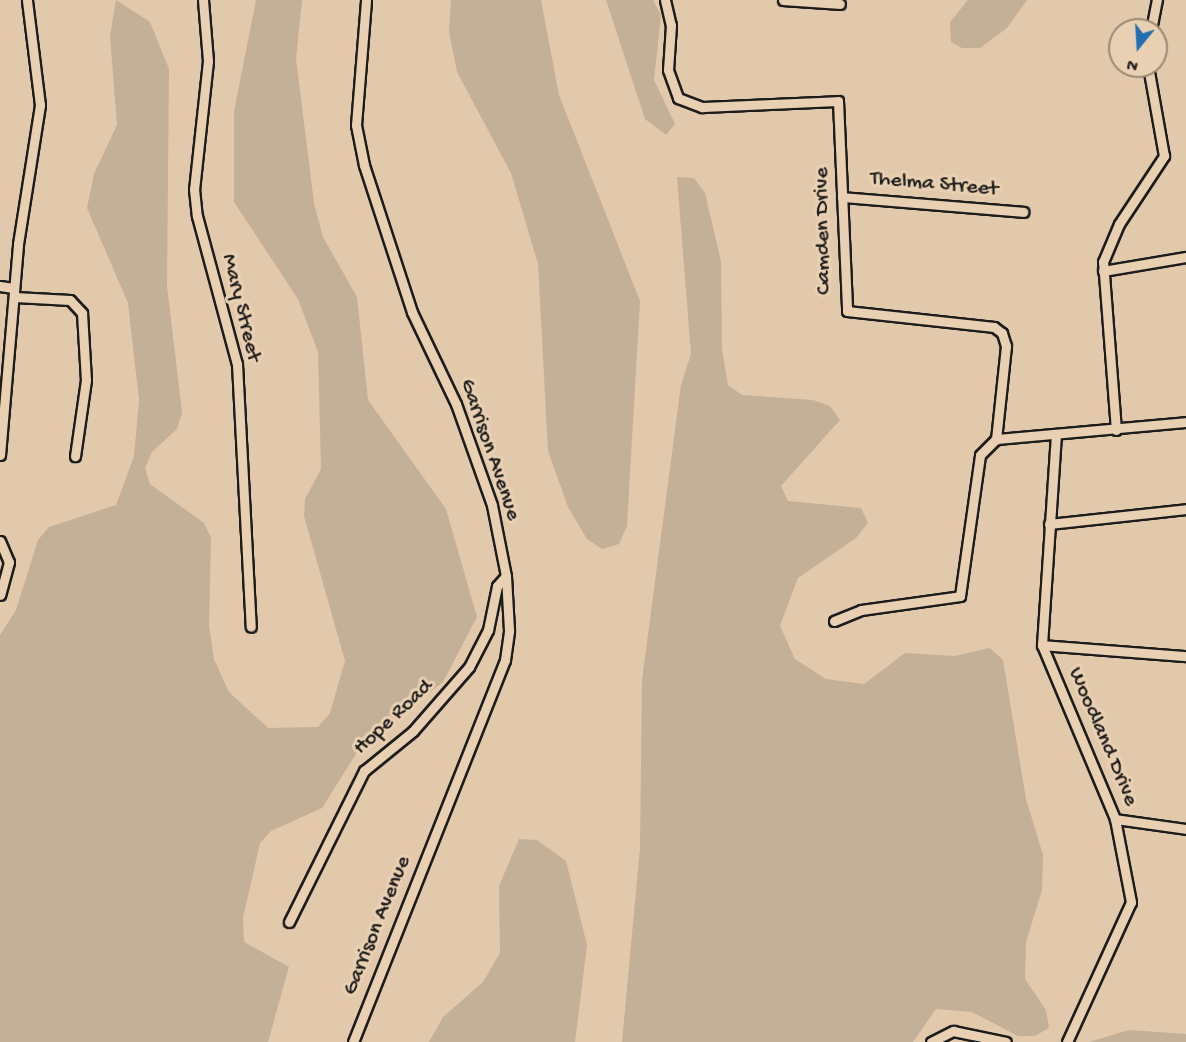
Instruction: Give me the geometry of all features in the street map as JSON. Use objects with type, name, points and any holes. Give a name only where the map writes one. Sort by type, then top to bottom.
[{"type":"street","points":[[0,455],[14,292],[40,105],[27,0]]},
{"type":"street","name":"Mary Street","points":[[203,0],[208,61],[194,189],[197,216],[237,364],[251,627]]},
{"type":"street","name":"Garrison Avenue","points":[[353,1042],[504,660],[506,576],[492,505],[456,404],[412,312],[364,165],[356,125],[366,0]]},
{"type":"street","name":"Camden Drive","points":[[665,0],[671,25],[668,70],[678,98],[702,107],[838,101],[847,311],[994,327],[1002,333],[1006,346],[996,439]]},
{"type":"street","points":[[783,0],[840,4]]},
{"type":"street","points":[[1153,18],[1157,0]]},
{"type":"street","points":[[1116,430],[1102,271],[1109,242],[1164,156],[1150,78]]},
{"type":"street","name":"Thelma Street","points":[[842,196],[1023,212]]},
{"type":"street","points":[[1102,271],[1186,257]]},
{"type":"street","points":[[0,286],[14,292],[70,300],[82,313],[86,380],[75,456]]},
{"type":"street","points":[[834,621],[861,610],[960,596],[980,455],[996,439],[1186,422]]},
{"type":"street","name":"Woodland Drive","points":[[1056,434],[1042,645],[1115,819],[1131,902],[1123,930],[1067,1042]]},
{"type":"street","points":[[1049,524],[1186,510]]},
{"type":"street","points":[[0,541],[9,562],[0,595]]},
{"type":"street","name":"Hope Road","points":[[290,922],[364,771],[413,731],[469,667],[488,630],[497,586],[506,576]]},
{"type":"street","points":[[1042,645],[1186,656]]},
{"type":"street","points":[[1115,819],[1186,829]]},
{"type":"street","points":[[931,1042],[953,1030],[1006,1042]]},
{"type":"shaded area","points":[[116,0],[150,22],[169,69],[167,286],[182,412],[177,429],[152,452],[145,468],[150,484],[204,523],[211,538],[209,625],[214,659],[229,692],[268,728],[318,727],[330,713],[345,661],[304,516],[305,499],[321,469],[318,352],[298,299],[234,202],[234,111],[256,0],[302,0],[296,59],[314,203],[323,237],[357,297],[368,400],[446,509],[477,617],[443,682],[361,746],[322,808],[271,831],[260,843],[243,918],[244,942],[289,967],[268,1042],[0,1042],[0,635],[16,610],[38,540],[49,527],[116,505],[134,456],[139,400],[128,303],[87,208],[94,174],[117,125],[110,36]]},
{"type":"shaded area","points":[[451,0],[541,0],[559,95],[640,301],[627,526],[619,544],[602,549],[587,539],[568,507],[548,451],[538,264],[511,173],[457,72],[449,32]]},
{"type":"shaded area","points":[[606,0],[653,0],[661,15],[654,80],[675,124],[666,135],[645,119]]},
{"type":"shaded area","points":[[968,0],[1027,0],[1007,28],[980,48],[962,48],[951,42],[950,22]]},
{"type":"shaded area","points":[[677,177],[694,178],[705,193],[721,261],[722,350],[728,385],[742,395],[813,400],[830,406],[840,420],[781,486],[788,501],[861,508],[868,523],[856,538],[798,578],[780,626],[795,659],[826,679],[864,684],[905,653],[955,656],[990,648],[1003,660],[1026,799],[1043,855],[1042,890],[1026,942],[1025,979],[1046,1010],[1049,1028],[1035,1036],[1018,1036],[972,1012],[936,1009],[913,1042],[622,1042],[640,848],[642,680],[681,385],[691,354]]},
{"type":"shaded area","points":[[519,839],[537,840],[566,861],[587,945],[575,1042],[429,1042],[443,1017],[483,982],[500,953],[499,886]]},
{"type":"shaded area","points":[[1129,1030],[1186,1034],[1186,1042],[1089,1042]]}]
